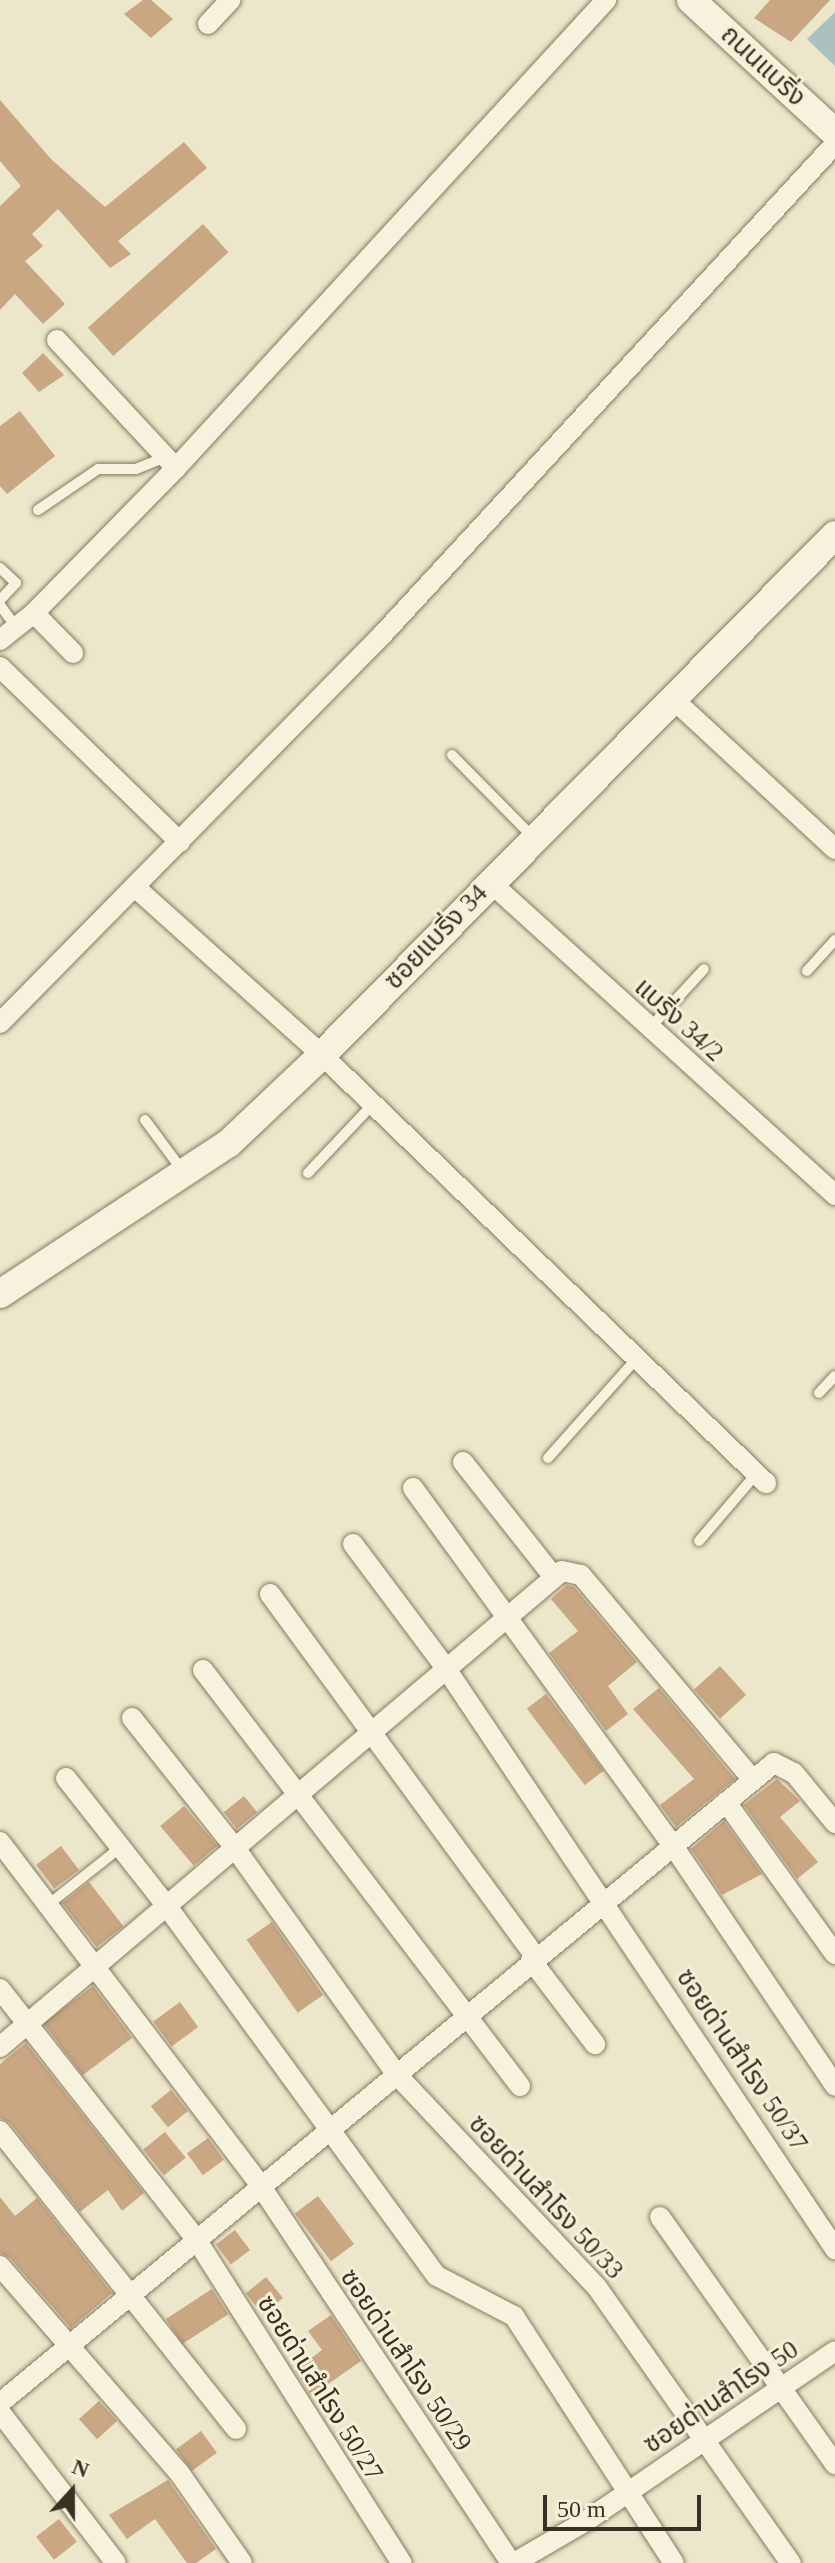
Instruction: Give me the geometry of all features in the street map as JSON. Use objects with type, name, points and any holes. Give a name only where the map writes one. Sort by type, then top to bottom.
[{"type":"street","points":[[208,24],[230,0]]},
{"type":"street","points":[[0,640],[34,613],[170,462],[606,0]]},
{"type":"street","name":"ถนนแบริ่ง","points":[[691,0],[830,128]]},
{"type":"street","points":[[0,1023],[136,888],[611,393],[830,128]]},
{"type":"street","points":[[57,340],[170,462]]},
{"type":"street","name":"ซอยแบริ่ง 34","points":[[0,1294],[187,1176],[322,1055],[835,535]]},
{"type":"street","points":[[34,613],[73,653]]},
{"type":"street","points":[[0,667],[180,842]]},
{"type":"street","points":[[673,699],[835,849]]},
{"type":"street","name":"แบริ่ง 34/2","points":[[490,882],[835,1195]]},
{"type":"street","points":[[136,888],[322,1055],[761,1478]]},
{"type":"street","points":[[463,1462],[553,1576]]},
{"type":"street","points":[[413,1488],[508,1614],[674,1847],[835,2086]]},
{"type":"street","name":"ซอยด่านสำโรง 50/37","points":[[353,1544],[445,1667],[835,2249]]},
{"type":"street","points":[[0,2047],[553,1576],[569,1568],[581,1575],[752,1779]]},
{"type":"street","points":[[270,1594],[373,1731],[595,2044]]},
{"type":"street","points":[[203,1670],[301,1792],[520,2086]]},
{"type":"street","name":"ซอยด่านสำโรง 50/33","points":[[132,1718],[235,1848],[396,2074],[585,2271],[791,2563]]},
{"type":"street","points":[[0,2403],[465,2015],[774,1763],[788,1767],[835,1823]]},
{"type":"street","points":[[66,1778],[166,1905],[437,2276],[514,2316],[674,2563]]},
{"type":"street","points":[[726,1802],[835,1954]]},
{"type":"street","name":"ซอยด่านสำโรง 50/29","points":[[0,1842],[98,1966],[260,2185],[513,2563]]},
{"type":"street","name":"ซอยด่านสำโรง 50/27","points":[[0,1989],[196,2239],[402,2563]]},
{"type":"street","points":[[0,2131],[236,2429]]},
{"type":"street","points":[[660,2217],[835,2464]]},
{"type":"street","points":[[0,2266],[180,2474],[242,2563]]},
{"type":"street","name":"ซอยด่านสำโรง 50","points":[[513,2563],[629,2492],[835,2351]]},
{"type":"street","points":[[0,2412],[116,2563]]},
{"type":"lane","points":[[38,510],[98,469],[136,469],[170,462]]},
{"type":"lane","points":[[0,568],[16,583],[0,602],[16,627]]},
{"type":"lane","points":[[452,755],[534,838]]},
{"type":"lane","points":[[807,971],[835,940]]},
{"type":"lane","points":[[649,1029],[704,969]]},
{"type":"lane","points":[[308,1173],[373,1104]]},
{"type":"lane","points":[[145,1120],[187,1176]]},
{"type":"lane","points":[[548,1458],[637,1358]]},
{"type":"lane","points":[[819,1393],[835,1376]]},
{"type":"lane","points":[[699,1541],[761,1478]]},
{"type":"lane","points":[[49,1904],[121,1847]]},
{"type":"water","points":[[835,12],[835,66],[807,39]]},
{"type":"building","points":[[143,0],[151,0],[173,19],[151,38],[124,14]]},
{"type":"building","points":[[770,0],[830,0],[791,42],[754,18]]},
{"type":"building","points":[[0,100],[51,159],[105,207],[184,142],[207,168],[118,241],[131,254],[110,268],[58,209],[32,234],[43,246],[25,261],[65,304],[43,324],[15,294],[0,310],[0,206],[21,186],[0,161]]},
{"type":"building","points":[[203,224],[228,252],[113,356],[88,328]]},
{"type":"building","points":[[43,353],[64,375],[39,392],[22,373]]},
{"type":"building","points":[[20,411],[55,456],[7,494],[0,486],[0,426]]},
{"type":"building","points":[[567,1585],[574,1587],[637,1662],[608,1686],[628,1714],[606,1731],[549,1653],[578,1631],[551,1599]]},
{"type":"building","points":[[720,1666],[746,1695],[720,1718],[694,1689]]},
{"type":"building","points":[[659,1688],[735,1779],[676,1827],[660,1805],[694,1779],[633,1709]]},
{"type":"building","points":[[546,1694],[604,1771],[585,1785],[527,1708]]},
{"type":"building","points":[[777,1779],[800,1801],[780,1817],[818,1862],[797,1879],[744,1805]]},
{"type":"building","points":[[244,1796],[257,1812],[237,1829],[224,1812]]},
{"type":"building","points":[[184,1806],[217,1846],[194,1866],[160,1826]]},
{"type":"building","points":[[724,1821],[762,1874],[722,1895],[691,1849]]},
{"type":"building","points":[[61,1846],[79,1870],[54,1889],[36,1865]]},
{"type":"building","points":[[89,1882],[123,1926],[97,1947],[62,1903]]},
{"type":"building","points":[[272,1922],[323,1995],[298,2013],[247,1940]]},
{"type":"building","points":[[93,1986],[132,2038],[83,2075],[43,2023]]},
{"type":"building","points":[[180,2002],[198,2027],[172,2046],[153,2021]]},
{"type":"building","points":[[26,2043],[144,2193],[122,2211],[108,2190],[80,2212],[10,2123],[0,2118],[0,2064]]},
{"type":"building","points":[[171,2090],[188,2111],[168,2127],[151,2106]]},
{"type":"building","points":[[165,2132],[186,2158],[164,2175],[143,2150]]},
{"type":"building","points":[[208,2138],[224,2160],[203,2175],[187,2153]]},
{"type":"building","points":[[318,2196],[354,2244],[331,2261],[295,2213]]},
{"type":"building","points":[[0,2197],[15,2216],[37,2198],[112,2293],[71,2328],[10,2258],[0,2253]]},
{"type":"building","points":[[235,2230],[250,2250],[231,2264],[216,2244]]},
{"type":"building","points":[[266,2277],[283,2298],[263,2314],[246,2293]]},
{"type":"building","points":[[212,2289],[228,2314],[182,2344],[166,2319]]},
{"type":"building","points":[[331,2315],[361,2361],[311,2396],[295,2370],[322,2350],[308,2331]]},
{"type":"building","points":[[99,2401],[117,2421],[97,2439],[79,2419]]},
{"type":"building","points":[[201,2431],[217,2453],[192,2471],[176,2449]]},
{"type":"building","points":[[168,2480],[216,2549],[196,2563],[187,2563],[155,2519],[127,2539],[109,2515]]},
{"type":"building","points":[[59,2519],[77,2542],[54,2560],[36,2537]]}]
